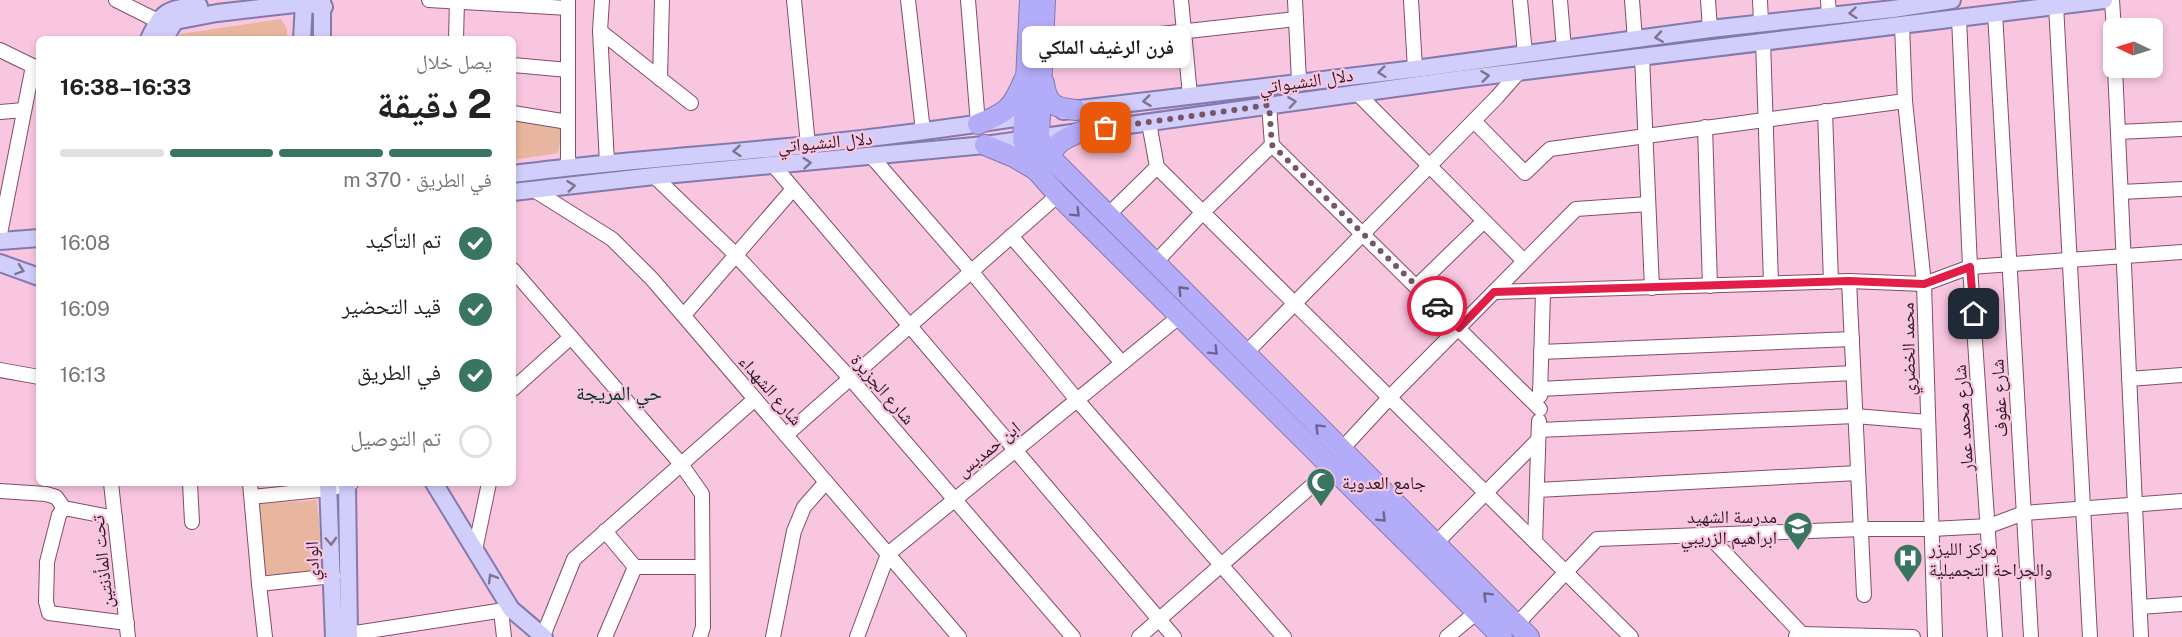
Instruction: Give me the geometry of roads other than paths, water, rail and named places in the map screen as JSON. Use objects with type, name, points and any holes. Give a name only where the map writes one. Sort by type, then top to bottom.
[{"type":"highway","points":[[1030,0],[1034,73],[1031,138],[1058,195],[1180,316],[1337,459],[1436,544],[1516,633]]},
{"type":"highway","points":[[978,124],[1007,111],[1034,73],[1044,47],[1046,0]]},
{"type":"highway","points":[[1034,73],[1050,102],[1061,109],[1076,110]]},
{"type":"highway","points":[[1043,164],[1060,140],[1085,130]]},
{"type":"highway","points":[[985,145],[1014,157],[1043,164],[1108,215],[1245,354],[1477,612],[1516,633]]},
{"type":"main road","points":[[166,29],[174,9],[250,0]]},
{"type":"main road","name":"دلال النشيواتي","points":[[516,192],[654,176],[985,145],[1357,93],[1763,41],[1951,0]]},
{"type":"main road","name":"دلال النشيواتي","points":[[516,174],[808,145],[1299,81],[1415,69],[1761,23],[1828,8],[1897,11],[1959,18],[2104,0]]},
{"type":"main road","points":[[166,29],[217,13],[305,1],[323,3],[322,36]]},
{"type":"main road","points":[[302,36],[305,1]]},
{"type":"main road","points":[[0,241],[36,238]]},
{"type":"main road","points":[[0,263],[36,276]]},
{"type":"main road","name":"الوادي","points":[[328,486],[333,576],[344,636]]},
{"type":"main road","name":"الوادي","points":[[344,636],[348,486]]},
{"type":"main road","points":[[436,486],[475,550],[506,610],[544,636]]},
{"type":"street","points":[[116,0],[166,29]]},
{"type":"street","points":[[429,0],[568,4],[568,167]]},
{"type":"street","points":[[456,0],[456,36]]},
{"type":"street","points":[[602,0],[600,31],[607,163]]},
{"type":"street","points":[[660,79],[662,0]]},
{"type":"street","points":[[794,0],[808,145]]},
{"type":"street","points":[[908,0],[923,131]]},
{"type":"street","points":[[968,0],[978,124]]},
{"type":"street","points":[[1180,0],[1190,95]]},
{"type":"street","points":[[1295,0],[1299,81]]},
{"type":"street","points":[[1411,0],[1415,69]]},
{"type":"street","points":[[1520,0],[1525,54]]},
{"type":"street","points":[[1560,0],[1564,49]]},
{"type":"street","points":[[1632,0],[1635,40]]},
{"type":"street","points":[[1708,0],[1710,29]]},
{"type":"street","points":[[1760,0],[1761,23]]},
{"type":"street","points":[[2112,0],[2113,18]]},
{"type":"street","points":[[2056,5],[2090,637]]},
{"type":"street","name":"محمد الخضري","points":[[1897,11],[1924,284],[1935,637]]},
{"type":"street","name":"شارع عفوف","points":[[1995,13],[2031,637]]},
{"type":"street","name":"شارع محمد عمار","points":[[1959,18],[1970,267],[1995,637]]},
{"type":"street","points":[[1044,47],[1296,19]]},
{"type":"street","points":[[600,31],[691,103]]},
{"type":"street","points":[[1763,41],[1771,283]]},
{"type":"street","points":[[0,50],[36,67],[24,110],[0,234]]},
{"type":"street","points":[[1641,56],[1652,288]]},
{"type":"street","points":[[516,65],[568,70]]},
{"type":"street","points":[[1245,354],[1474,121],[1519,72]]},
{"type":"street","points":[[2115,78],[2141,637]]},
{"type":"street","points":[[1357,93],[1524,261]]},
{"type":"street","points":[[1474,121],[1525,173],[1550,149],[1905,101]]},
{"type":"street","points":[[1269,105],[1272,145],[1540,409]]},
{"type":"street","points":[[0,112],[24,110]]},
{"type":"street","points":[[1825,111],[1831,282]]},
{"type":"street","points":[[516,113],[568,122]]},
{"type":"street","points":[[1149,123],[1157,167],[1631,637]]},
{"type":"street","points":[[1705,127],[1710,286]]},
{"type":"street","points":[[2118,132],[2182,129]]},
{"type":"street","points":[[1155,263],[1202,213],[1272,145]]},
{"type":"street","points":[[872,157],[971,271],[1077,400],[1284,637]]},
{"type":"street","points":[[774,166],[908,327],[1174,637]]},
{"type":"street","points":[[1108,215],[1157,167]]},
{"type":"street","name":"شارع الجزيرة","points":[[654,176],[736,256],[850,378],[1073,637]]},
{"type":"street","points":[[684,315],[793,189]]},
{"type":"street","points":[[2121,192],[2182,189]]},
{"type":"street","name":"شارع الشهداء","points":[[534,190],[612,239],[652,279],[959,637]]},
{"type":"street","points":[[786,435],[1058,195]]},
{"type":"street","points":[[1139,637],[1337,459],[1389,398],[1576,209],[1648,204]]},
{"type":"street","points":[[1416,286],[1484,221]]},
{"type":"street","points":[[1011,236],[1122,363]]},
{"type":"street","points":[[1494,292],[1849,281],[1924,284],[1970,267],[2182,252]]},
{"type":"street","points":[[516,273],[681,465],[702,494],[703,627],[700,637]]},
{"type":"street","points":[[1849,281],[1864,595]]},
{"type":"street","points":[[1535,542],[1543,292]]},
{"type":"street","name":"ابن حمديس","points":[[888,554],[1180,316]]},
{"type":"street","points":[[516,386],[571,337]]},
{"type":"street","points":[[1541,352],[1852,339]]},
{"type":"street","points":[[0,370],[36,376]]},
{"type":"street","points":[[1540,388],[1853,373]]},
{"type":"street","points":[[2129,379],[2182,375]]},
{"type":"street","points":[[544,636],[574,559],[755,399]]},
{"type":"street","points":[[1436,544],[1539,435],[1855,416],[1928,422]]},
{"type":"street","points":[[1537,490],[1858,473]]},
{"type":"street","points":[[773,637],[794,531],[804,507],[826,482]]},
{"type":"street","name":"تحت المأذنتين","points":[[111,486],[128,630]]},
{"type":"street","points":[[190,486],[192,522]]},
{"type":"street","points":[[265,637],[251,490],[328,486]]},
{"type":"street","points":[[475,550],[488,486]]},
{"type":"street","points":[[1,496],[22,491],[46,494],[56,497],[64,508],[115,518]]},
{"type":"street","points":[[1516,633],[1566,572],[1597,539],[1989,526],[2024,513],[2182,501]]},
{"type":"street","points":[[64,508],[58,515],[47,562],[46,602],[49,613],[128,630]]},
{"type":"street","points":[[605,531],[635,567]]},
{"type":"street","points":[[1708,535],[1798,635],[1913,637]]},
{"type":"street","points":[[857,637],[888,554]]},
{"type":"street","points":[[635,567],[702,567]]},
{"type":"street","points":[[605,637],[635,567]]},
{"type":"street","points":[[259,584],[333,576]]},
{"type":"street","points":[[2140,607],[2182,604]]},
{"type":"street","points":[[344,636],[506,610],[504,637]]},
{"type":"street","points":[[1447,637],[1477,612]]},
{"type":"street","points":[[437,622],[438,637]]},
{"type":"place","name":"فرن الرغيف الملكي","points":[[1106,128]]},
{"type":"place","name":"جامع العدوية","points":[[1321,508]]},
{"type":"place","name":"مدرسة الشهيد ابراهيم الزريبي","points":[[1798,552]]},
{"type":"place","name":"مركز الليزر والجراحة التجميلية","points":[[1908,584]]},
{"type":"district","name":"حي المريجة","points":[[619,393]]}]
